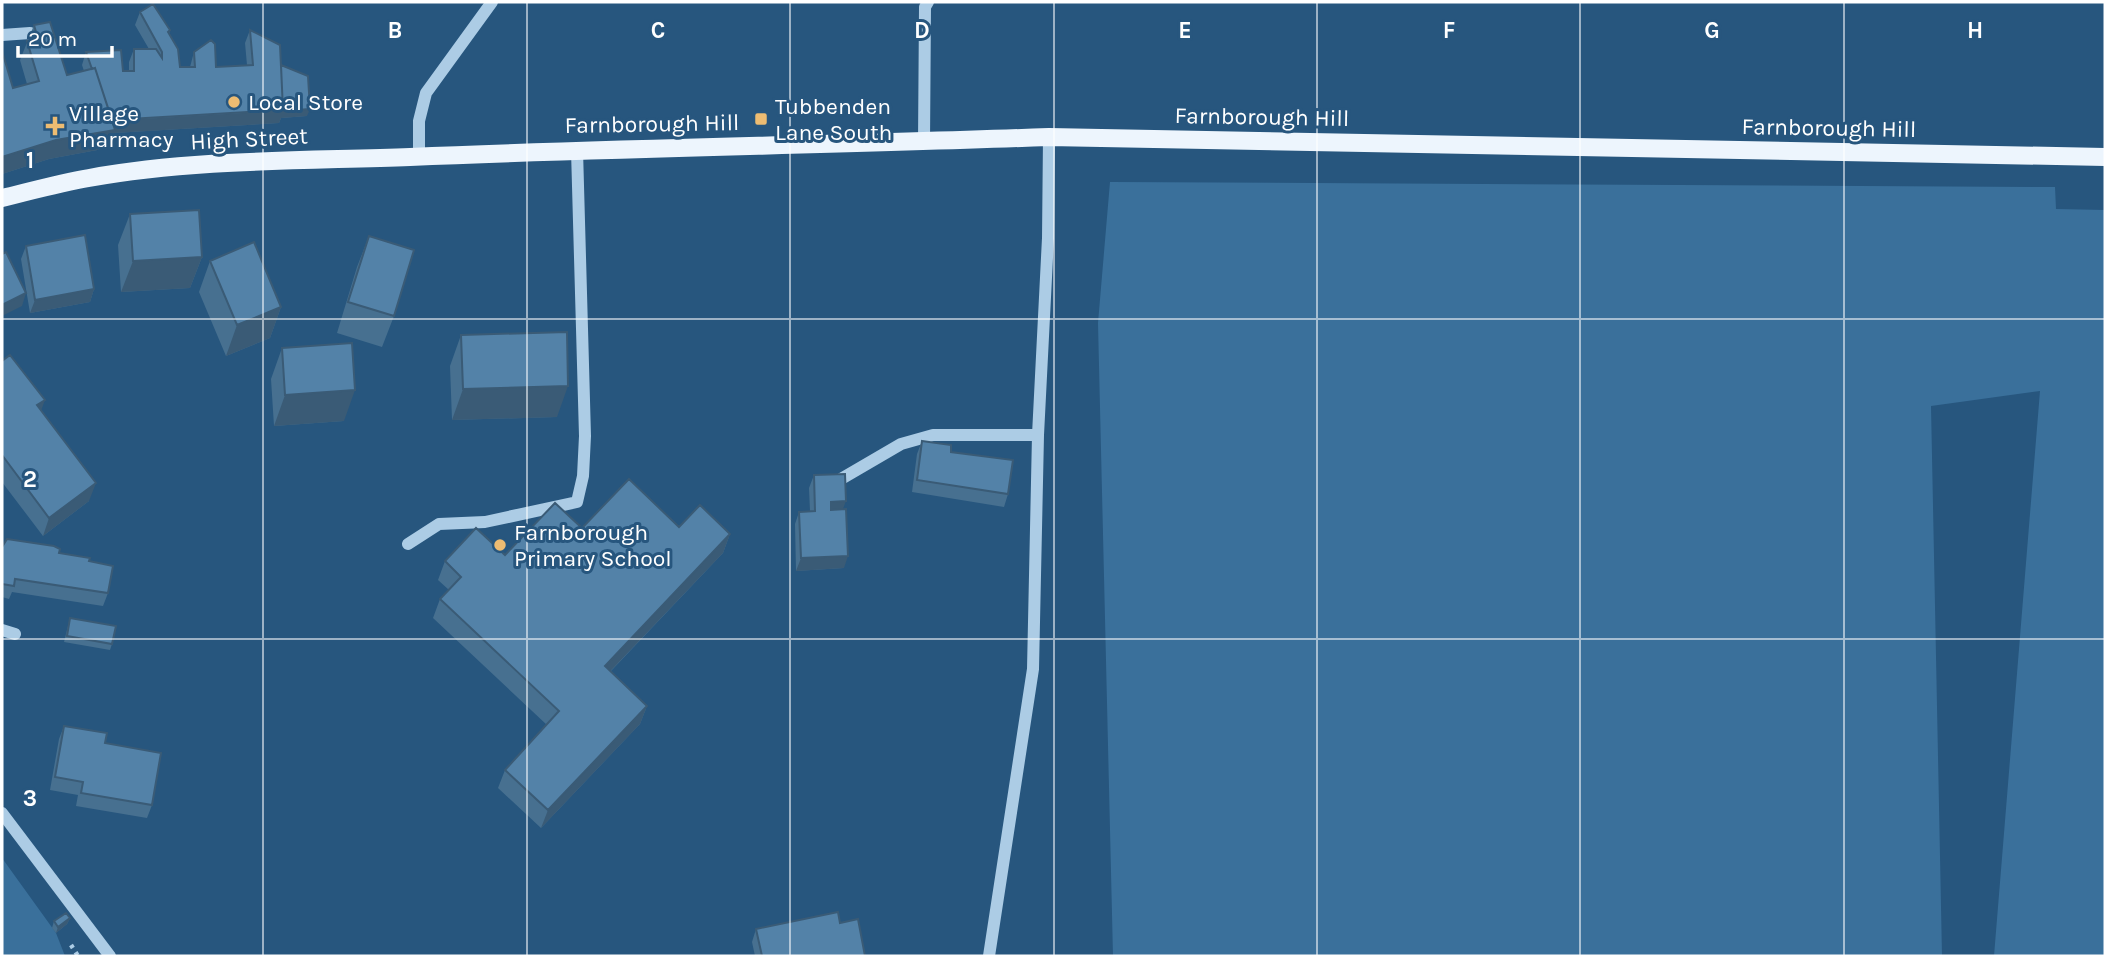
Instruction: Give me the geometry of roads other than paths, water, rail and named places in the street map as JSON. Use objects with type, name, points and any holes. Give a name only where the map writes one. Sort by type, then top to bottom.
[{"type":"main road","name":"Farnborough Hill","points":[[419,156],[577,149],[1049,137],[2105,158]]},
{"type":"main road","name":"High Street","points":[[2,198],[89,177],[148,170],[419,156]]},
{"type":"street","points":[[419,156],[419,121],[426,93],[492,2]]},
{"type":"street","points":[[924,142],[925,7],[928,2]]},
{"type":"street","points":[[2,35],[30,33]]},
{"type":"street","points":[[989,956],[1033,669],[1049,137]]},
{"type":"street","points":[[408,544],[439,524],[485,522],[577,502],[583,477],[585,436],[577,149]]},
{"type":"street","points":[[841,479],[901,444],[933,435],[1038,435]]},
{"type":"street","points":[[2,630],[15,634]]},
{"type":"street","points":[[2,813],[110,956]]},
{"type":"place","name":"Local Store","points":[[234,102]]},
{"type":"place","name":"Tubbenden Lane South","points":[[761,119]]},
{"type":"place","name":"Village Pharmacy","points":[[55,126]]},
{"type":"place","name":"Farnborough Primary School","points":[[500,545]]}]
